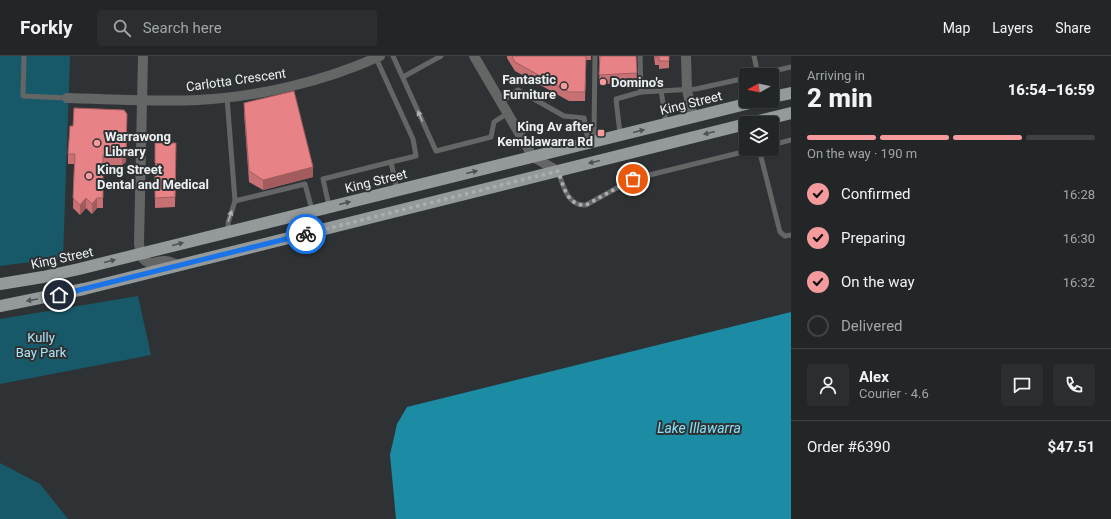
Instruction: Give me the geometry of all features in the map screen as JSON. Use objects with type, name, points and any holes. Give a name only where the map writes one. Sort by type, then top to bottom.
[{"type":"main road","points":[[779,96],[791,93]]},
{"type":"main road","name":"King Street","points":[[0,284],[63,273],[739,106]]},
{"type":"main road","points":[[779,116],[791,113]]},
{"type":"main road","points":[[0,306],[78,291],[739,126]]},
{"type":"street","points":[[143,56],[140,254],[146,261],[151,263],[163,260],[170,261],[179,266]]},
{"type":"street","points":[[474,56],[533,156],[558,171]]},
{"type":"street","points":[[686,56],[687,90],[693,117]]},
{"type":"street","name":"Carlotta Crescent","points":[[67,98],[190,100],[227,97],[297,84],[354,67],[378,57]]},
{"type":"lane","points":[[24,56],[22,96],[67,98]]},
{"type":"lane","points":[[393,56],[436,152],[492,137],[494,122],[508,113]]},
{"type":"lane","points":[[403,76],[441,56]]},
{"type":"lane","points":[[592,142],[594,133],[595,56]]},
{"type":"lane","points":[[640,56],[641,92]]},
{"type":"lane","points":[[754,56],[757,68]]},
{"type":"lane","points":[[330,207],[323,179],[416,156],[413,139],[378,57]]},
{"type":"lane","points":[[779,70],[791,67]]},
{"type":"lane","points":[[620,135],[616,99],[641,92],[696,89],[739,80]]},
{"type":"lane","points":[[500,102],[518,90],[564,116],[584,118],[587,135],[592,142]]},
{"type":"lane","points":[[661,90],[666,124]]},
{"type":"lane","points":[[227,97],[235,201],[228,223],[229,232]]},
{"type":"lane","points":[[779,143],[791,140]]},
{"type":"lane","points":[[558,171],[568,197],[572,202],[579,206],[586,205],[633,179],[739,153]]},
{"type":"lane","points":[[761,156],[780,232],[784,236],[791,235]]},
{"type":"lane","points":[[391,162],[397,190]]},
{"type":"lane","points":[[235,201],[305,184],[312,211]]},
{"type":"green space","points":[[0,56],[70,56],[63,258],[0,266]]},
{"type":"green space","name":"Kully Bay Park","points":[[138,296],[151,355],[0,384],[0,319]]},
{"type":"green space","points":[[0,463],[40,484],[68,519],[0,519]]},
{"type":"water","name":"Lake Illawarra","points":[[791,312],[791,519],[396,519],[390,455],[397,424],[407,407]]},
{"type":"building","name":"Fantastic Furniture","points":[[512,56],[586,56],[585,92],[569,92],[515,62]]},
{"type":"building","points":[[600,56],[636,56],[637,73],[599,75]]},
{"type":"building","points":[[655,56],[669,56],[669,61],[659,61],[659,57]]},
{"type":"building","points":[[294,91],[313,167],[263,180],[249,171],[244,103]]},
{"type":"building","points":[[74,108],[124,110],[127,114],[126,152],[122,155],[103,155],[103,198],[97,198],[92,204],[86,198],[80,205],[73,198],[75,154],[68,154],[70,126],[73,126]]},
{"type":"building","points":[[155,143],[176,143],[175,197],[155,198],[155,174],[158,164],[155,163]]},
{"type":"way so far","points":[[306,234],[558,171],[568,197],[572,202],[579,206],[586,205],[633,179]]},
{"type":"place","name":"Domino's","points":[[603,82]]},
{"type":"place","name":"Fantastic Furniture","points":[[564,86]]},
{"type":"place","name":"King Av after Kemblawarra Rd","points":[[601,133]]},
{"type":"place","name":"Warrawong Library","points":[[97,143]]},
{"type":"place","name":"King Street Dental and Medical","points":[[89,176]]},
{"type":"route","points":[[59,295],[306,234]]}]
